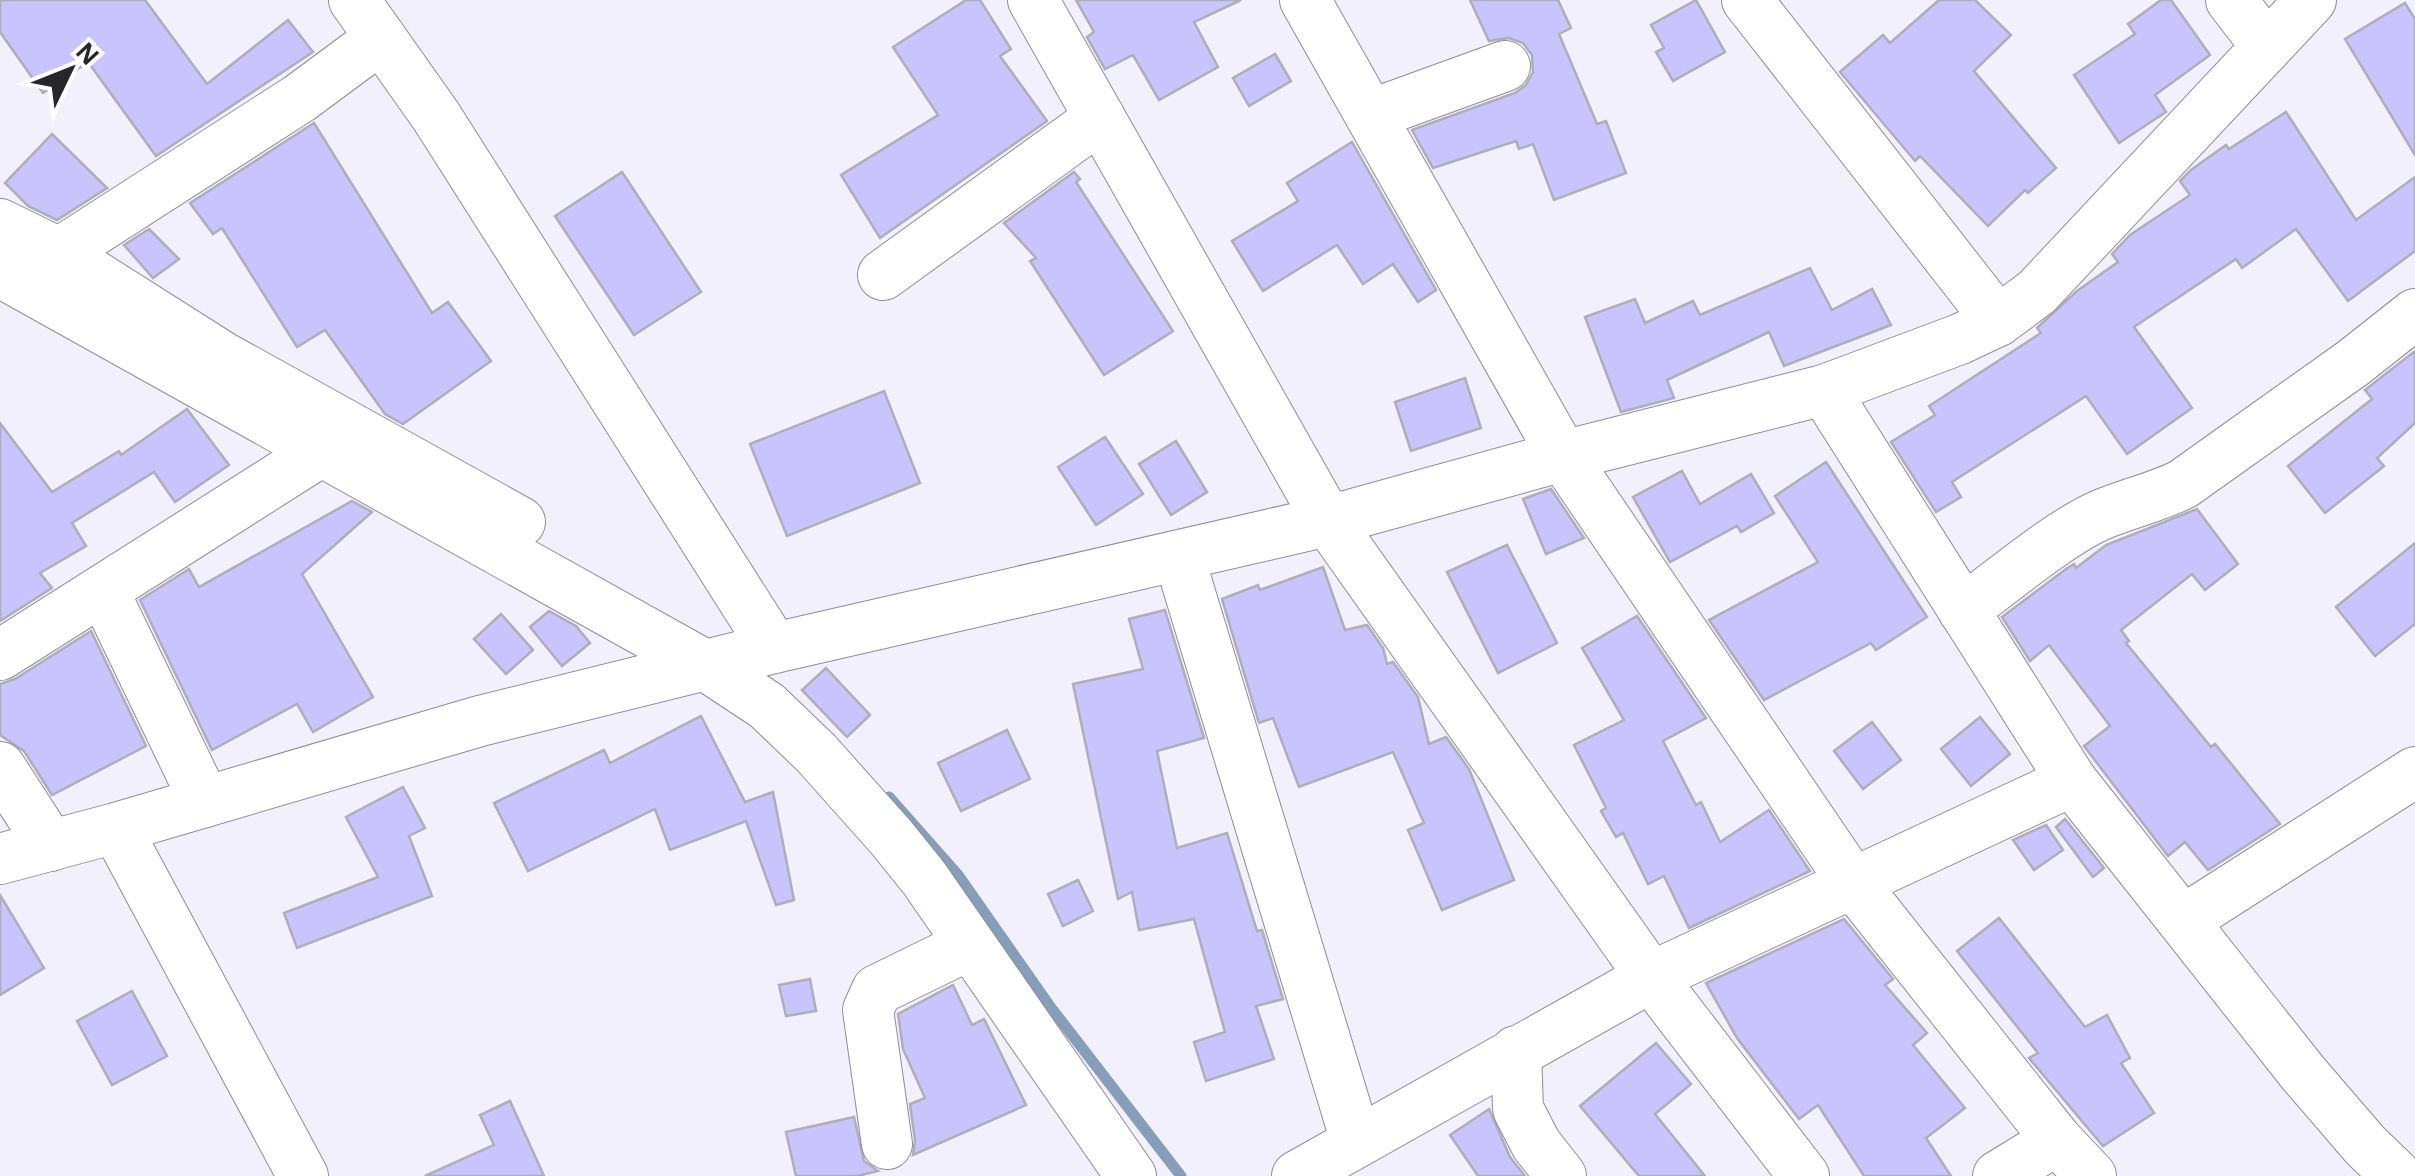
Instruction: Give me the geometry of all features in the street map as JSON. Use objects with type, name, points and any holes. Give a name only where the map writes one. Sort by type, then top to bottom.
[{"type":"street","points":[[1033,0],[1328,521],[1650,976],[1804,1176]]},
{"type":"street","points":[[1305,0],[1564,456],[1852,883],[2057,1140],[2091,1176]]},
{"type":"street","points":[[1746,0],[1998,321]]},
{"type":"street","points":[[2231,0],[2267,47]]},
{"type":"street","points":[[0,858],[480,721],[737,657],[1328,521],[1824,390],[1934,350],[1998,321],[2037,292],[2311,0]]},
{"type":"street","points":[[60,253],[300,98],[368,19],[436,116],[767,706],[816,753],[924,878],[1131,1176]]},
{"type":"street","points":[[1370,115],[1505,66]]},
{"type":"street","points":[[883,275],[1100,118]]},
{"type":"street","points":[[0,224],[60,253],[223,357],[737,657]]},
{"type":"street","points":[[0,272],[320,452],[737,657]]},
{"type":"street","points":[[1962,610],[2081,526],[2183,484],[2326,383],[2415,314]]},
{"type":"street","points":[[1824,390],[2072,781],[2303,1072],[2397,1176]]},
{"type":"street","points":[[0,655],[320,452]]},
{"type":"street","points":[[1179,557],[1356,1141]]},
{"type":"street","points":[[102,590],[205,802]]},
{"type":"street","points":[[0,767],[51,846]]},
{"type":"street","points":[[2184,920],[2415,772]]},
{"type":"street","points":[[1297,1176],[1650,976],[2072,781]]},
{"type":"street","points":[[116,828],[304,1176]]},
{"type":"street","points":[[887,1144],[868,1010],[877,990],[969,945]]},
{"type":"street","points":[[1516,1052],[1518,1110],[1536,1144],[1560,1176]]},
{"type":"street","points":[[1998,1176],[2057,1140]]},
{"type":"building","points":[[0,0],[145,0],[207,84],[288,20],[313,52],[156,156],[88,62],[43,93],[0,32]]},
{"type":"building","points":[[966,0],[980,0],[1011,49],[1000,56],[1047,121],[880,238],[841,175],[938,115],[893,47]]},
{"type":"building","points":[[1076,0],[1241,0],[1194,22],[1218,67],[1159,100],[1133,55],[1105,69],[1087,37],[1094,32]]},
{"type":"building","points":[[1470,0],[1558,0],[1571,28],[1559,34],[1597,124],[1606,121],[1626,173],[1554,200],[1533,144],[1519,149],[1516,141],[1433,168],[1412,130],[1515,93],[1526,85],[1533,72],[1532,55],[1523,43],[1509,38],[1489,41]]},
{"type":"building","points":[[1696,0],[1725,52],[1673,81],[1656,52],[1664,48],[1651,25]]},
{"type":"building","points":[[1939,0],[1975,0],[2011,35],[1974,71],[2056,168],[2028,193],[2025,190],[1988,226],[1920,156],[1915,161],[1840,72],[1883,35],[1890,43]]},
{"type":"building","points":[[2161,0],[2171,0],[2210,55],[2155,95],[2166,112],[2119,143],[2074,75],[2135,34],[2128,24]]},
{"type":"building","points":[[2405,3],[2415,19],[2415,155],[2345,39]]},
{"type":"building","points":[[1275,54],[1291,81],[1249,106],[1233,78]]},
{"type":"building","points":[[2286,112],[2356,220],[2415,177],[2415,251],[2348,301],[2296,229],[2242,268],[2236,259],[2134,327],[2192,408],[2127,454],[2086,396],[1952,482],[1961,497],[1936,512],[1891,442],[1935,415],[1929,406],[2041,333],[2037,328],[2077,291],[2118,262],[2112,254],[2130,235],[2190,195],[2180,181],[2191,170],[2226,145],[2229,149]]},
{"type":"building","points":[[314,123],[432,313],[448,302],[491,361],[403,424],[385,414],[325,330],[297,347],[222,228],[213,234],[190,203]]},
{"type":"building","points":[[52,134],[107,188],[57,220],[28,206],[5,183]]},
{"type":"building","points":[[1352,142],[1436,290],[1418,302],[1393,264],[1363,284],[1337,245],[1263,291],[1232,241],[1298,201],[1287,183]]},
{"type":"building","points":[[622,172],[701,292],[634,335],[555,216]]},
{"type":"building","points":[[1074,172],[1080,179],[1076,182],[1173,331],[1104,375],[1030,261],[1036,258],[1004,223]]},
{"type":"building","points":[[149,229],[179,259],[153,278],[124,245]]},
{"type":"building","points":[[1810,268],[1832,310],[1872,289],[1891,325],[1784,366],[1769,332],[1667,380],[1674,398],[1621,412],[1585,317],[1635,299],[1645,323],[1693,301],[1700,315]]},
{"type":"building","points":[[2415,351],[2415,423],[2377,458],[2384,466],[2325,513],[2288,466],[2372,399],[2365,390]]},
{"type":"building","points":[[1465,378],[1481,428],[1411,451],[1395,402]]},
{"type":"building","points":[[884,391],[920,483],[787,536],[750,444]]},
{"type":"building","points":[[187,409],[229,465],[175,502],[154,472],[72,523],[86,546],[40,573],[52,588],[0,621],[0,423],[52,492],[119,451],[121,455]]},
{"type":"building","points":[[1105,437],[1143,494],[1096,525],[1058,467]]},
{"type":"building","points":[[1176,441],[1207,492],[1171,515],[1139,464]]},
{"type":"building","points":[[1826,462],[1927,617],[1876,650],[1871,643],[1764,700],[1709,620],[1818,562],[1775,496]]},
{"type":"building","points":[[1682,471],[1700,504],[1751,474],[1774,513],[1741,532],[1737,526],[1670,562],[1633,497]]},
{"type":"building","points":[[1551,489],[1584,538],[1546,554],[1523,499]]},
{"type":"building","points":[[352,501],[372,512],[302,574],[373,697],[313,732],[297,704],[212,750],[140,600],[189,569],[199,587]]},
{"type":"building","points":[[2197,509],[2238,564],[2205,590],[2192,574],[2121,630],[2129,641],[2126,643],[2211,747],[2215,744],[2280,824],[2208,870],[2185,842],[2168,856],[2084,746],[2110,726],[2049,645],[2030,661],[2002,617],[2066,569],[2074,564],[2076,568],[2106,545]]},
{"type":"building","points":[[2415,543],[2415,624],[2375,656],[2336,607]]},
{"type":"building","points":[[1507,545],[1557,643],[1498,673],[1447,572]]},
{"type":"building","points":[[1323,567],[1345,630],[1367,625],[1383,648],[1387,664],[1393,662],[1418,697],[1429,744],[1446,737],[1469,769],[1514,880],[1442,910],[1408,830],[1424,823],[1393,752],[1299,787],[1273,718],[1259,723],[1222,599]]},
{"type":"building","points":[[1165,610],[1204,738],[1157,751],[1177,848],[1227,833],[1283,999],[1256,1006],[1274,1059],[1206,1081],[1194,1042],[1225,1032],[1194,919],[1139,930],[1132,892],[1118,899],[1073,684],[1143,669],[1129,619]]},
{"type":"building","points":[[549,611],[576,626],[590,643],[562,666],[530,627]]},
{"type":"building","points":[[501,614],[533,650],[506,674],[474,639]]},
{"type":"building","points":[[1637,616],[1706,718],[1663,741],[1696,805],[1701,802],[1720,842],[1769,810],[1810,871],[1689,928],[1664,876],[1648,884],[1623,833],[1616,837],[1574,745],[1624,720],[1582,648]]},
{"type":"building","points":[[91,631],[146,746],[52,795],[24,751],[0,735],[0,684],[15,679]]},
{"type":"building","points":[[826,668],[870,715],[847,737],[802,690]]},
{"type":"building","points":[[701,716],[745,802],[773,792],[794,900],[776,905],[746,821],[670,850],[655,809],[528,871],[494,803],[604,750],[610,763]]},
{"type":"building","points":[[1980,717],[2010,754],[1971,786],[1941,749]]},
{"type":"building","points":[[1872,722],[1901,760],[1863,789],[1834,751]]},
{"type":"building","points":[[1007,730],[1030,779],[961,811],[938,763]]},
{"type":"building","points":[[403,787],[425,828],[409,836],[432,896],[297,948],[284,913],[378,877],[346,817]]},
{"type":"building","points":[[2065,819],[2104,868],[2093,877],[2056,827]]},
{"type":"building","points":[[2046,825],[2063,850],[2034,870],[2013,840]]},
{"type":"building","points":[[1078,880],[1093,911],[1063,926],[1048,894]]},
{"type":"building","points":[[0,895],[44,968],[0,995]]},
{"type":"building","points":[[1999,918],[2085,1027],[2107,1015],[2130,1058],[2121,1063],[2154,1113],[2103,1146],[2029,1058],[2038,1053],[1957,951]]},
{"type":"building","points":[[1844,919],[1893,979],[1885,985],[1927,1033],[1913,1045],[1965,1108],[1926,1138],[1951,1176],[1864,1176],[1818,1105],[1799,1119],[1737,1038],[1706,983]]},
{"type":"building","points":[[810,979],[816,1011],[786,1016],[779,985]]},
{"type":"building","points":[[953,985],[972,1025],[984,1019],[1026,1105],[913,1155],[910,1104],[925,1098],[903,1049],[898,1014]]},
{"type":"building","points":[[132,991],[167,1056],[112,1085],[77,1021]]},
{"type":"building","points":[[1656,1043],[1691,1084],[1655,1114],[1705,1176],[1639,1176],[1580,1106]]},
{"type":"building","points":[[510,1101],[544,1176],[425,1176],[494,1145],[480,1115]]},
{"type":"building","points":[[1489,1109],[1510,1157],[1525,1176],[1478,1176],[1450,1135]]},
{"type":"building","points":[[854,1117],[864,1161],[878,1171],[858,1176],[796,1176],[786,1132]]},
{"type":"waterway","points":[[889,797],[958,875],[1049,1005],[1181,1176]]}]
